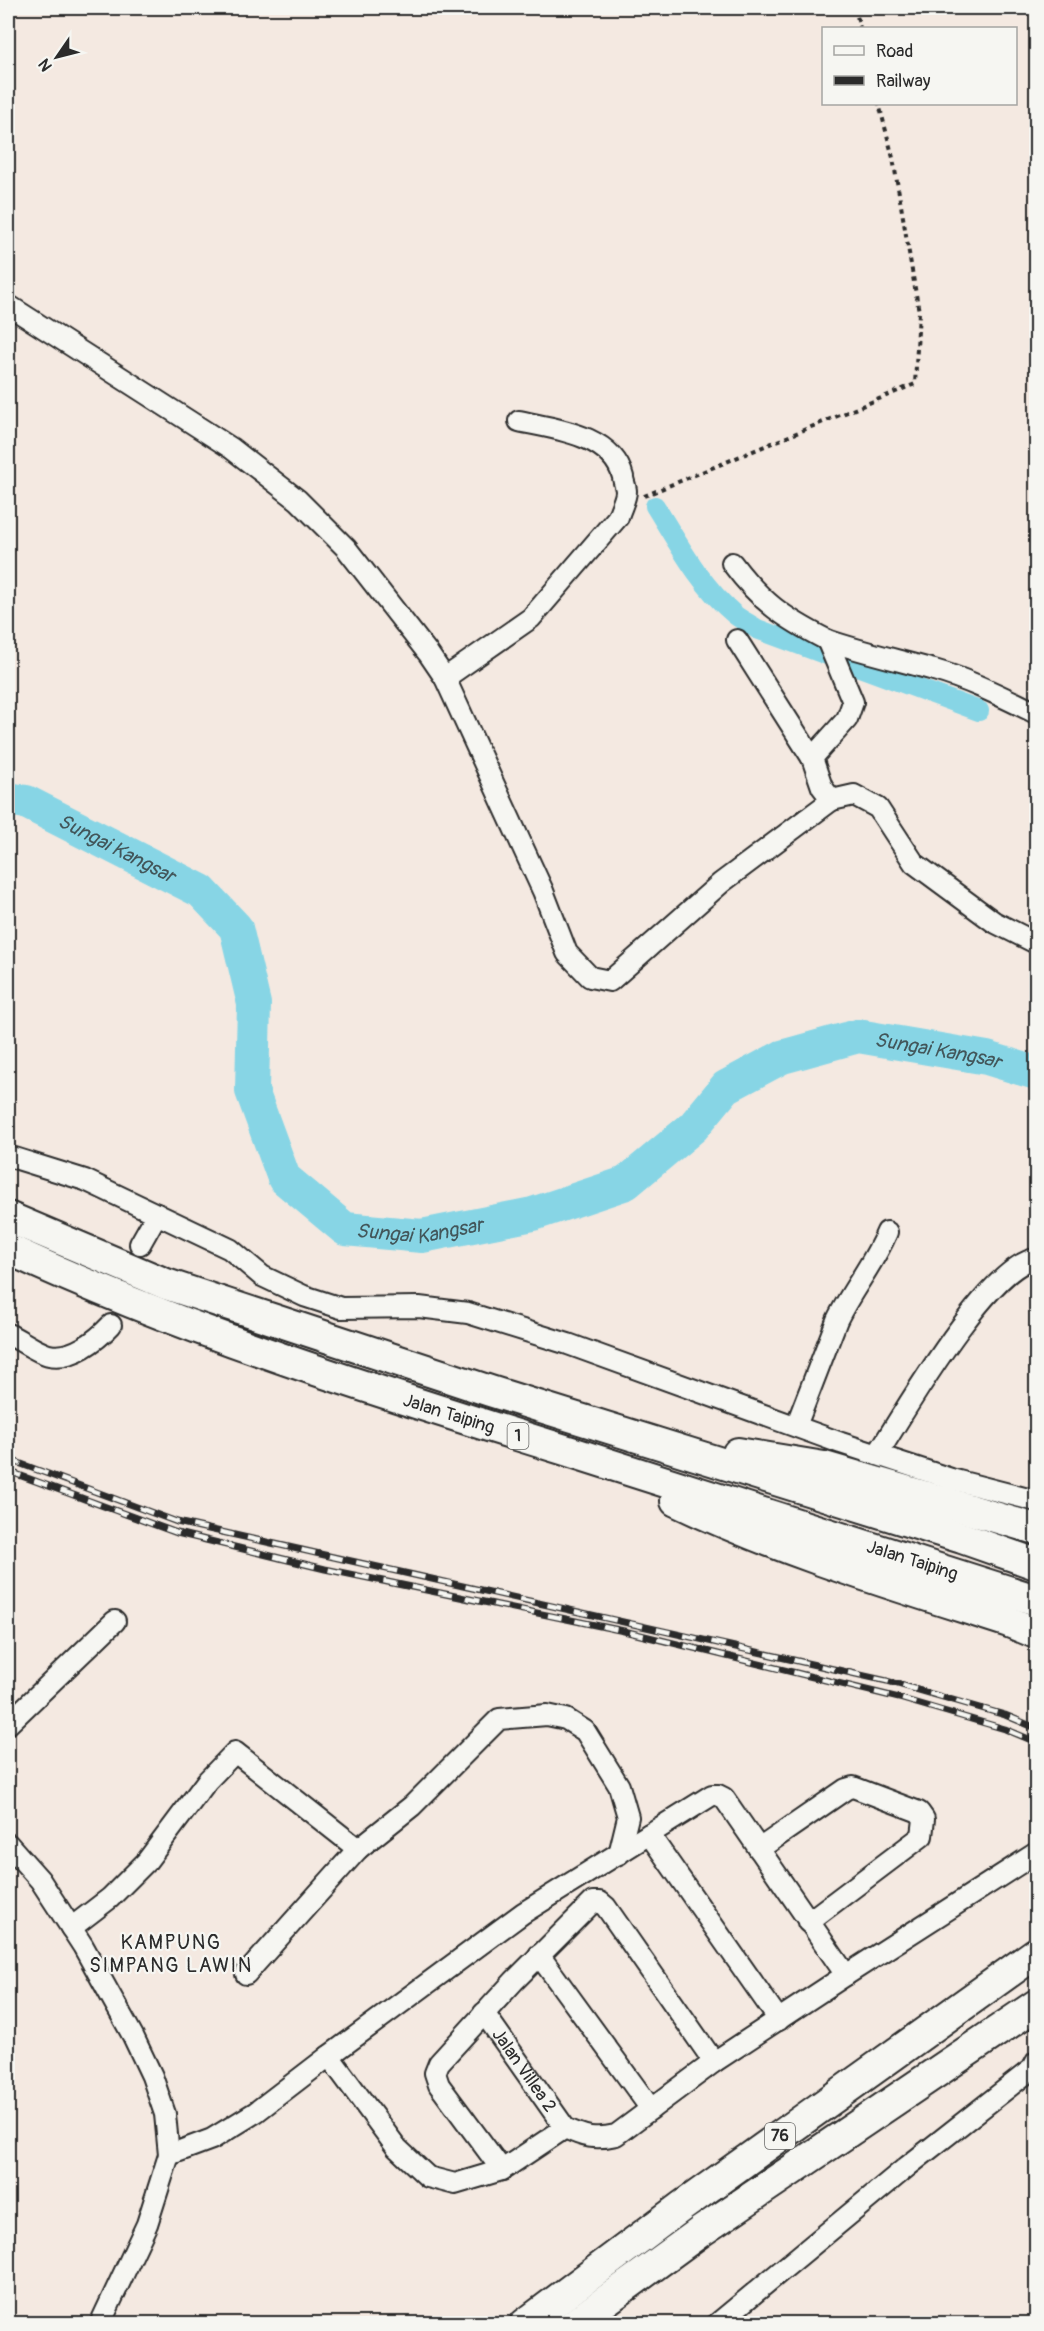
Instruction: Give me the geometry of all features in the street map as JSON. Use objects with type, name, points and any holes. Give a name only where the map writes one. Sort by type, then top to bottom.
[{"type":"highway","name":"Jalan Taiping","points":[[8,1217],[166,1284],[490,1391],[678,1448],[962,1538],[1036,1564]]},
{"type":"highway","name":"Jalan Taiping","points":[[8,1249],[61,1274],[213,1335],[443,1412],[1036,1600]]},
{"type":"highway","points":[[678,1448],[750,1454],[824,1467],[1036,1529]]},
{"type":"highway","points":[[613,1465],[665,1496],[725,1524],[834,1567],[1023,1628]]},
{"type":"highway","name":"76","points":[[525,2324],[681,2207],[1036,1953]]},
{"type":"highway","name":"76","points":[[574,2324],[700,2232],[1036,2005]]},
{"type":"street","points":[[8,304],[231,448],[298,500],[346,548],[445,678],[543,891],[567,953],[590,977],[610,981],[721,883],[832,800],[854,795],[878,808],[914,864],[994,922],[1036,943]]},
{"type":"street","points":[[445,678],[490,649],[531,618],[618,517],[626,490],[621,470],[607,451],[581,436],[519,421]]},
{"type":"street","points":[[732,563],[769,606],[828,645],[936,670],[987,689],[1036,713]]},
{"type":"street","points":[[737,640],[812,758],[822,787],[832,800]]},
{"type":"street","points":[[812,758],[847,720],[853,702],[828,645]]},
{"type":"street","points":[[8,1156],[85,1180],[157,1214],[230,1249],[262,1276],[304,1296],[340,1308],[419,1307],[468,1313],[579,1348],[877,1455],[951,1479],[1036,1501]]},
{"type":"street","points":[[141,1244],[157,1214]]},
{"type":"street","points":[[796,1426],[837,1320],[876,1258],[887,1233]]},
{"type":"street","points":[[877,1455],[962,1325],[998,1284],[1017,1267],[1036,1259]]},
{"type":"street","points":[[8,1334],[50,1355],[81,1348],[98,1339],[111,1325]]},
{"type":"street","points":[[8,1724],[115,1621]]},
{"type":"street","points":[[246,1974],[358,1849],[412,1806],[499,1719],[546,1715],[566,1719],[585,1731],[619,1786],[628,1817],[619,1854]]},
{"type":"street","points":[[71,1928],[110,1898],[147,1861],[200,1790],[235,1752],[358,1849]]},
{"type":"street","points":[[759,1849],[846,1789],[857,1788],[919,1812],[924,1820],[922,1836],[808,1922]]},
{"type":"street","points":[[169,2155],[212,2139],[256,2112],[523,1913],[712,1795],[724,1798],[846,1975]]},
{"type":"street","points":[[649,1834],[779,2020]]},
{"type":"street","points":[[8,1844],[40,1880],[71,1928],[133,2036],[152,2076],[165,2114],[169,2155],[147,2224],[100,2324]]},
{"type":"street","points":[[329,2056],[397,2148],[428,2177],[455,2184],[502,2170],[565,2128],[583,2137],[599,2139],[616,2135],[714,2062],[1036,1853]]},
{"type":"street","points":[[502,2170],[439,2085],[435,2073],[439,2063],[484,2013],[593,1902],[600,1902],[606,1907],[714,2062]]},
{"type":"street","points":[[539,1955],[651,2109]]},
{"type":"street","name":"Jalan Villea 2","points":[[484,2013],[565,2128]]},
{"type":"street","points":[[717,2324],[908,2166],[1033,2068],[1036,2062]]},
{"type":"path","points":[[855,8],[860,27]]},
{"type":"path","points":[[622,503],[666,488],[695,473],[915,384],[919,312],[893,158],[879,105]]},
{"type":"waterway","points":[[655,506],[700,577],[734,614],[757,629],[979,711]]},
{"type":"waterway","name":"Sungai Kangsar","points":[[8,799],[26,802],[201,891],[236,928],[254,1004],[252,1091],[284,1178],[345,1229],[422,1236],[533,1214],[626,1183],[693,1127],[726,1087],[782,1057],[858,1036],[987,1058],[1036,1073]]},
{"type":"railway","points":[[8,1459],[177,1522],[887,1681],[1005,1715],[1036,1728]]},
{"type":"railway","points":[[8,1471],[177,1533],[325,1569],[624,1631],[899,1698],[1005,1729],[1036,1742]]},
{"type":"district","name":"KAMPUNG SIMPANG LAWIN","points":[[171,1954]]}]
